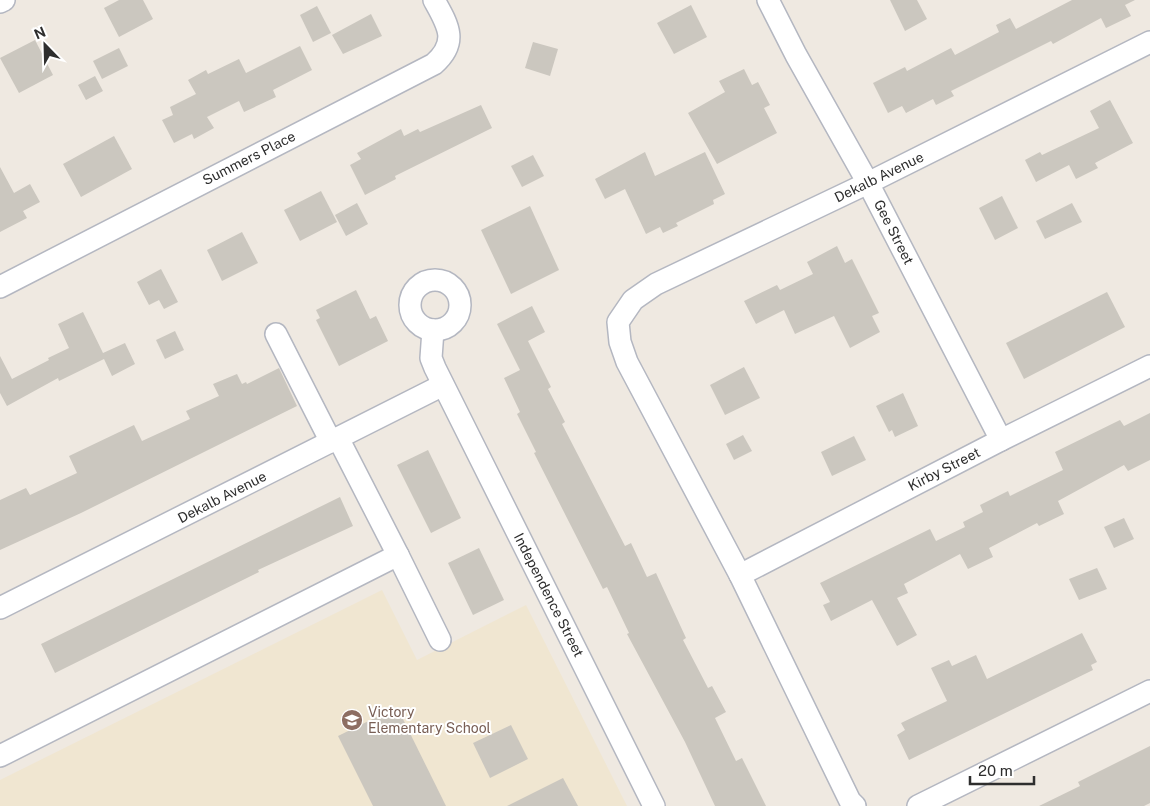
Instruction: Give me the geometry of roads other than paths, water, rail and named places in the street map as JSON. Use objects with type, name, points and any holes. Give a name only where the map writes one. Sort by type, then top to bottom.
[{"type":"street","points":[[0,2],[4,0]]},
{"type":"street","name":"Summers Place","points":[[0,287],[434,64],[444,56],[449,45],[450,35],[434,0]]},
{"type":"street","name":"Gee Street","points":[[768,0],[796,55],[868,183],[1001,440]]},
{"type":"street","name":"Dekalb Avenue","points":[[740,575],[627,362],[620,342],[618,322],[634,300],[656,284],[868,183],[1150,42]]},
{"type":"street","name":"Independence Street","points":[[433,330],[431,358],[443,385],[654,806]]},
{"type":"street","points":[[276,334],[398,555],[440,640]]},
{"type":"street","name":"Kirby Street","points":[[740,575],[1001,440],[1150,366]]},
{"type":"street","name":"Dekalb Avenue","points":[[0,608],[443,385]]},
{"type":"street","points":[[0,756],[398,555]]},
{"type":"street","points":[[740,575],[850,801],[855,806]]},
{"type":"street","points":[[918,806],[1150,691]]},
{"type":"place","name":"Victory Elementary School","points":[[352,720]]}]
